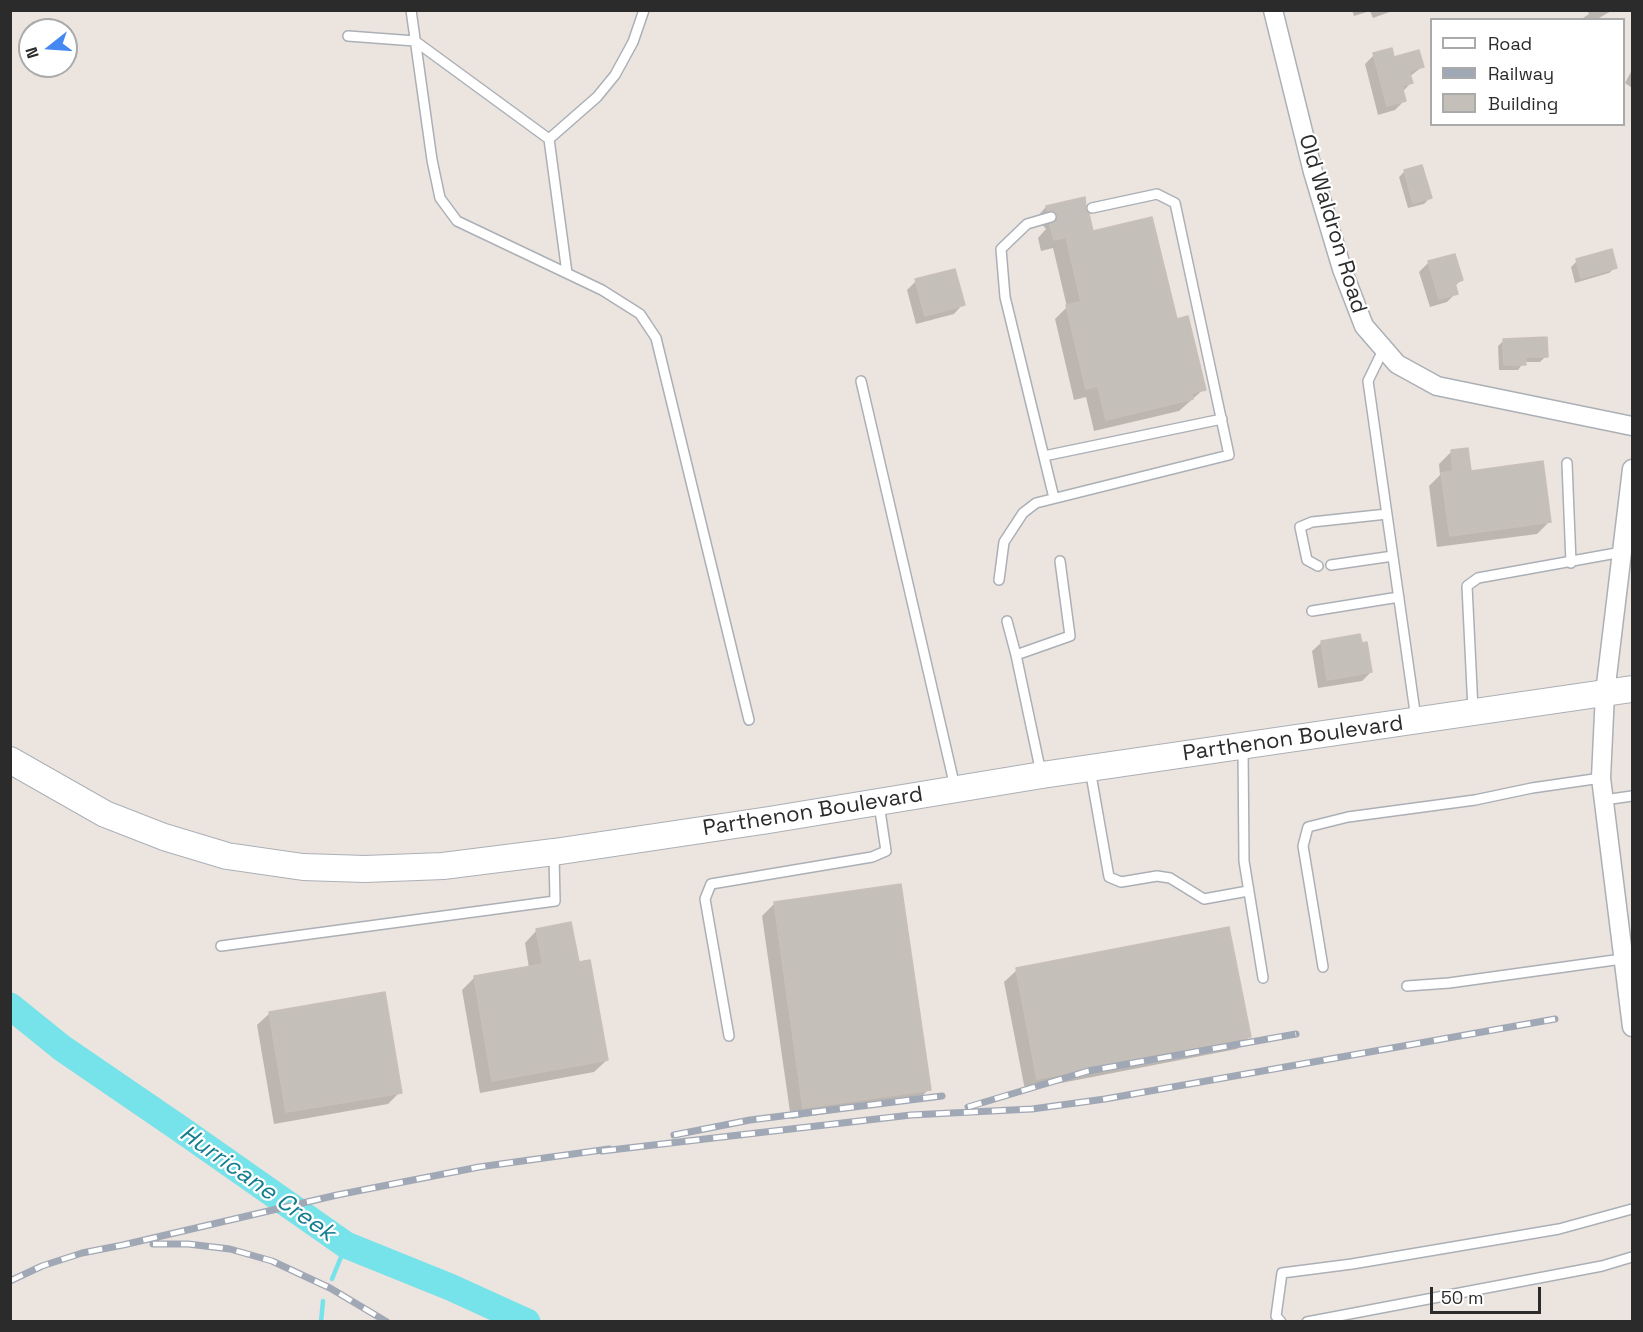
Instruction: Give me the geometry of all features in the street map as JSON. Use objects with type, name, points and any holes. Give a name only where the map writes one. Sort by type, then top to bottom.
[{"type":"main road","name":"Parthenon Boulevard","points":[[10,759],[105,814],[164,837],[227,856],[303,867],[365,869],[443,866],[554,852],[1042,775],[1632,689]]},
{"type":"street","name":"Old Waldron Road","points":[[1273,10],[1314,172],[1342,269],[1364,326],[1397,364],[1437,386],[1632,426]]},
{"type":"street","points":[[1632,469],[1631,496],[1605,693],[1601,778],[1625,949],[1632,1027]]},
{"type":"lane","points":[[411,10],[432,160],[440,198],[457,221],[602,290],[640,315],[656,338],[749,720]]},
{"type":"lane","points":[[549,139],[597,97],[615,75],[633,42],[644,10]]},
{"type":"lane","points":[[348,36],[415,41],[549,139],[567,273]]},
{"type":"lane","points":[[999,580],[1004,542],[1023,513],[1036,503],[1229,455],[1175,203],[1158,194],[1092,208]]},
{"type":"lane","points":[[1051,217],[1027,224],[1001,249],[1005,297],[1054,498]]},
{"type":"lane","points":[[1384,348],[1368,381],[1416,721]]},
{"type":"lane","points":[[861,381],[956,790]]},
{"type":"lane","points":[[1044,456],[1222,419]]},
{"type":"lane","points":[[1567,463],[1571,563]]},
{"type":"lane","points":[[1318,566],[1307,560],[1300,527],[1312,522],[1387,514]]},
{"type":"lane","points":[[1473,712],[1467,586],[1478,578],[1622,552]]},
{"type":"lane","points":[[1331,565],[1393,556]]},
{"type":"lane","points":[[1016,655],[1070,636],[1060,561]]},
{"type":"lane","points":[[1312,611],[1399,597]]},
{"type":"lane","points":[[1007,621],[1042,775]]},
{"type":"lane","points":[[1243,746],[1244,861],[1263,978]]},
{"type":"lane","points":[[1090,769],[1109,877],[1121,882],[1157,876],[1170,878],[1204,899],[1248,891]]},
{"type":"lane","points":[[1323,968],[1303,846],[1308,826],[1348,817],[1475,800],[1532,788],[1601,778]]},
{"type":"lane","points":[[1604,800],[1632,796]]},
{"type":"lane","points":[[729,1035],[705,899],[711,884],[872,857],[886,851],[879,801]]},
{"type":"lane","points":[[220,946],[555,901],[554,852]]},
{"type":"lane","points":[[1407,986],[1449,983],[1625,949]]},
{"type":"lane","points":[[1281,1322],[1276,1316],[1282,1273],[1352,1264],[1559,1228],[1632,1209]]},
{"type":"lane","points":[[1307,1322],[1602,1266],[1632,1257]]},
{"type":"building","points":[[1392,48],[1394,57],[1419,50],[1424,67],[1409,71],[1413,83],[1402,86],[1406,101],[1387,106],[1373,53]]},
{"type":"building","points":[[1422,165],[1432,198],[1413,203],[1404,170]]},
{"type":"building","points":[[1085,197],[1086,210],[1093,231],[1152,217],[1177,319],[1188,316],[1206,390],[1192,393],[1193,399],[1106,420],[1098,386],[1086,389],[1066,305],[1081,302],[1066,237],[1054,240],[1050,224],[1056,221],[1058,216],[1053,211],[1047,211],[1046,206]]},
{"type":"building","points":[[1612,249],[1617,268],[1581,278],[1576,259]]},
{"type":"building","points":[[1455,254],[1463,280],[1455,283],[1458,294],[1439,299],[1428,261]]},
{"type":"building","points":[[955,269],[965,305],[925,316],[915,279]]},
{"type":"building","points":[[1547,337],[1548,357],[1525,357],[1526,365],[1504,365],[1503,339]]},
{"type":"building","points":[[1468,448],[1471,471],[1543,461],[1551,522],[1450,536],[1441,473],[1453,471],[1451,450]]},
{"type":"building","points":[[1360,634],[1362,643],[1367,642],[1372,672],[1327,680],[1321,641]]},
{"type":"building","points":[[901,884],[931,1090],[803,1108],[774,902]]},
{"type":"building","points":[[571,922],[579,962],[590,960],[608,1060],[492,1081],[474,976],[543,964],[536,929]]},
{"type":"building","points":[[1229,927],[1251,1037],[1037,1079],[1016,968]]},
{"type":"building","points":[[385,992],[402,1093],[286,1112],[269,1012]]},
{"type":"waterway","name":"Hurricane Creek","points":[[10,1006],[62,1048],[346,1245],[450,1287],[527,1322]]},
{"type":"waterway","points":[[332,1279],[346,1245]]},
{"type":"waterway","points":[[321,1322],[323,1301]]},
{"type":"railway","points":[[602,1151],[911,1115],[1032,1109],[1105,1099],[1555,1019]]},
{"type":"railway","points":[[968,1107],[1088,1071],[1296,1034]]},
{"type":"railway","points":[[674,1135],[750,1120],[942,1096]]},
{"type":"railway","points":[[10,1281],[42,1266],[82,1253],[337,1195],[479,1167],[609,1149]]},
{"type":"railway","points":[[153,1244],[188,1244],[230,1249],[272,1261],[330,1288],[387,1322]]}]
